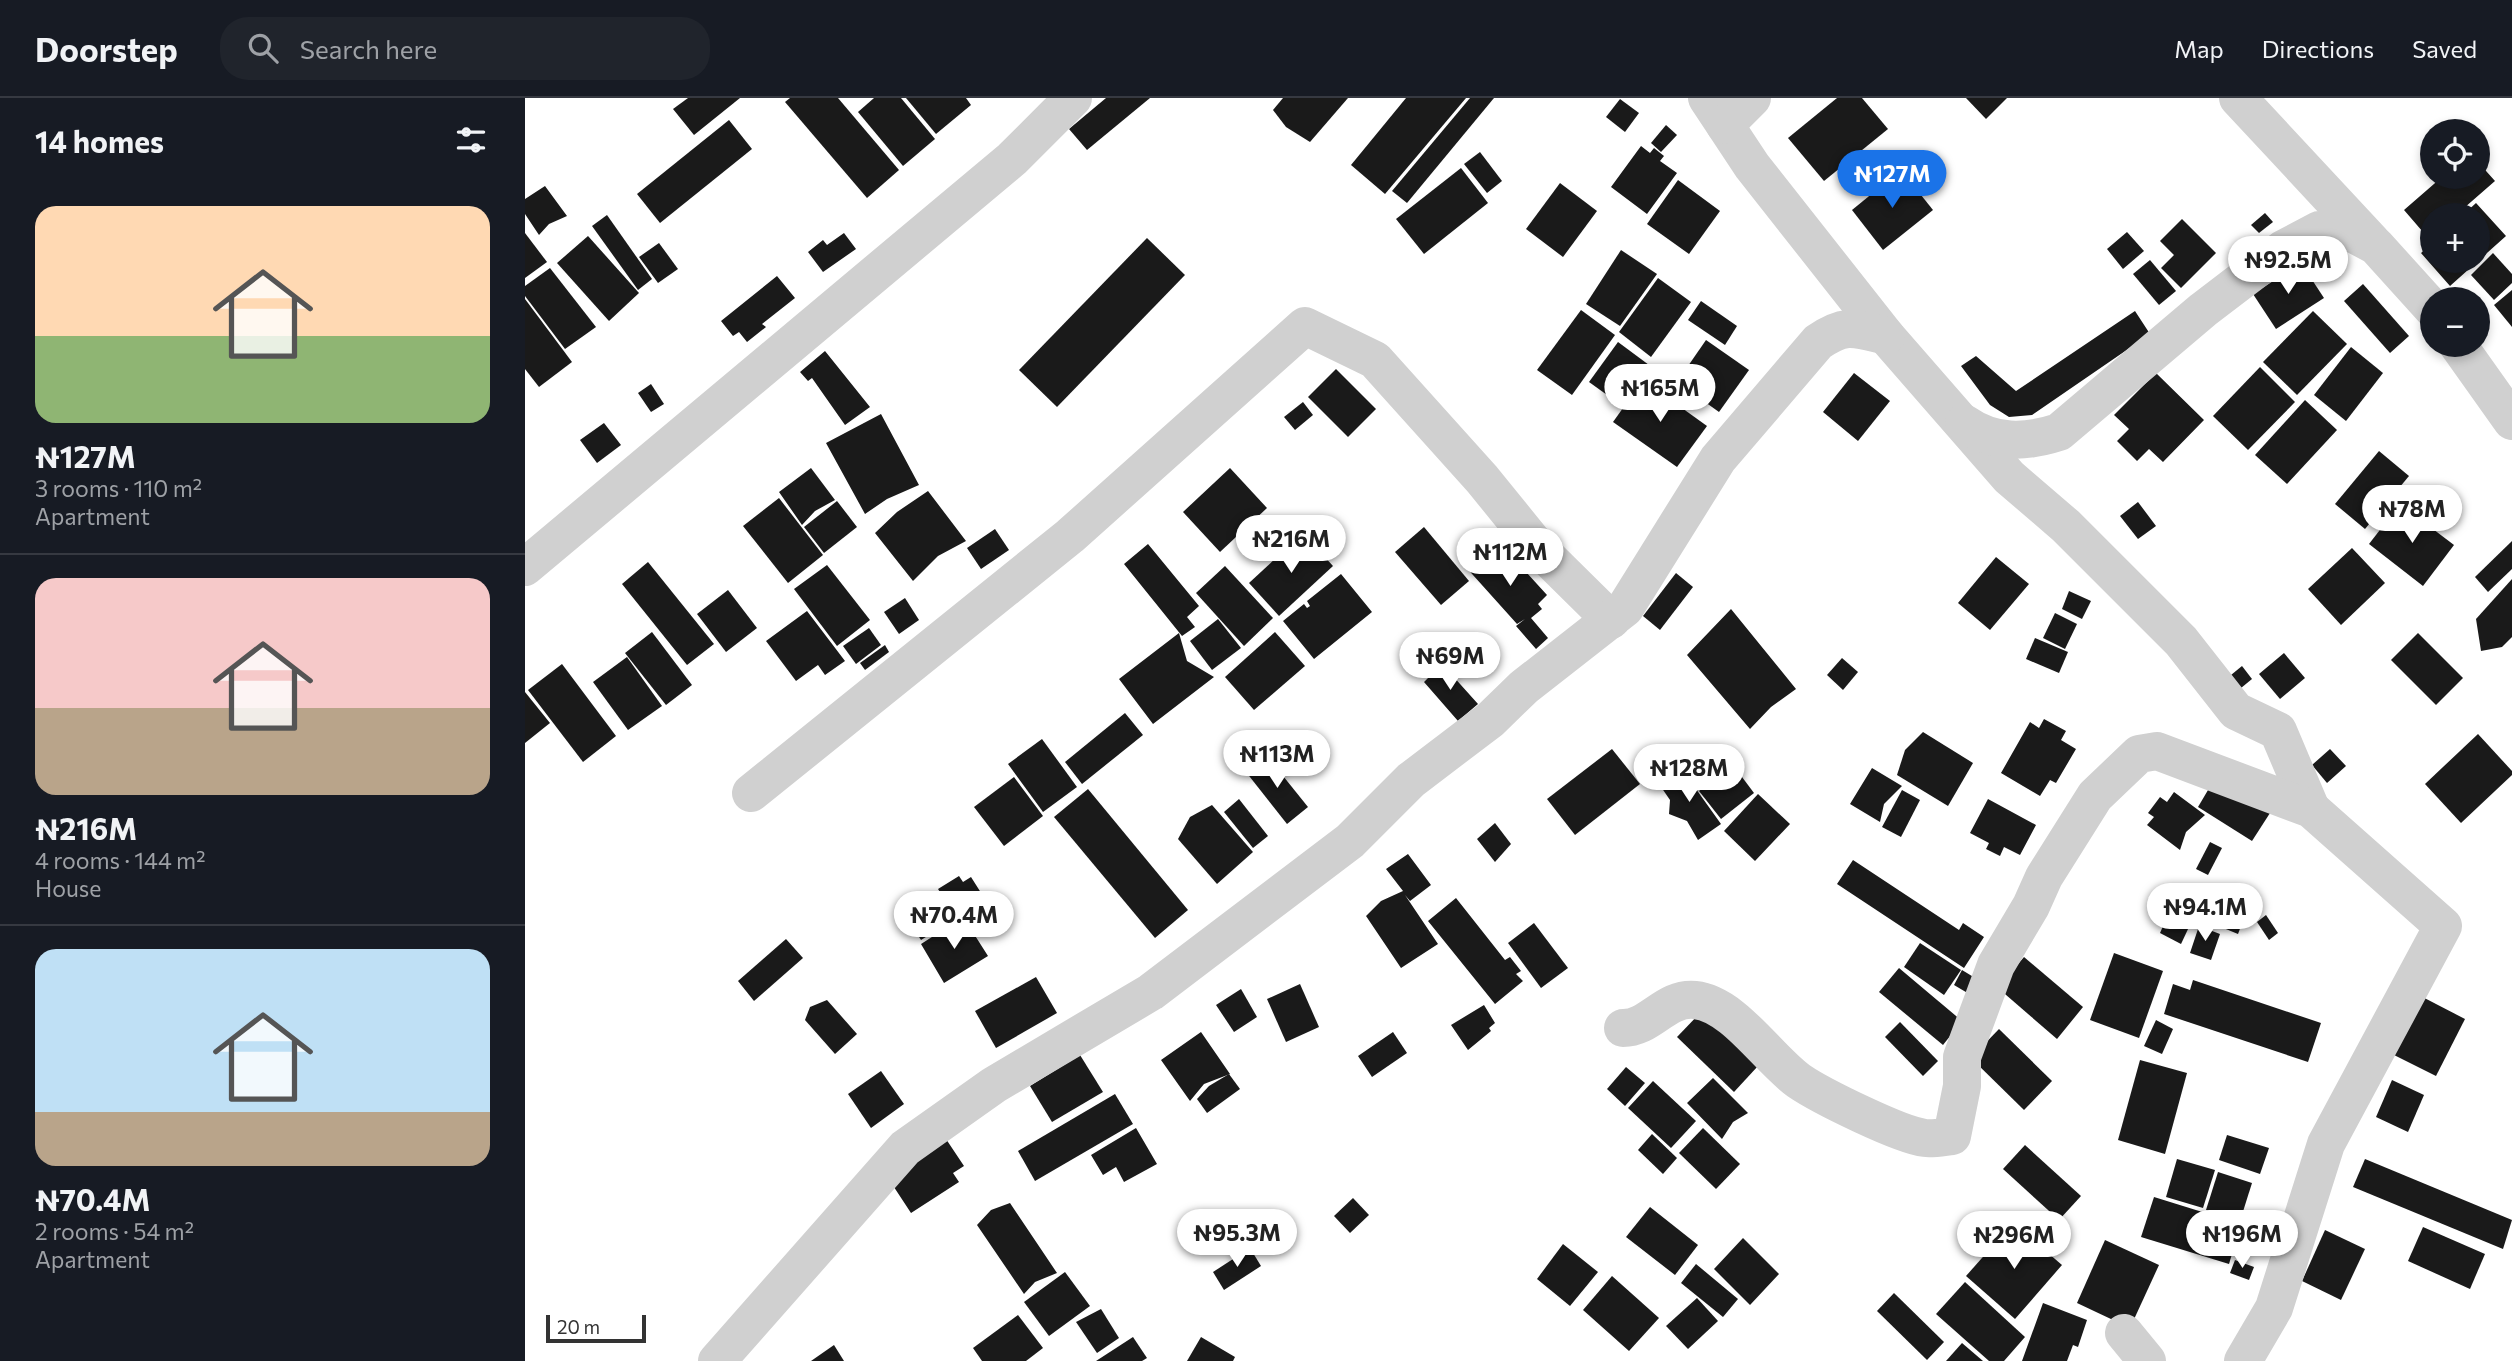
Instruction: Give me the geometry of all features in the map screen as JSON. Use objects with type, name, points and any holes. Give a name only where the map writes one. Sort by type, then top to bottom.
[{"type":"street","points":[[525,567],[1012,159],[1073,98]]},
{"type":"street","points":[[1752,98],[1716,111],[1752,166],[1886,336],[2009,477],[2066,526],[2181,641],[2236,711],[2278,731],[2311,809]]},
{"type":"street","points":[[2238,98],[2420,295]]},
{"type":"street","points":[[1962,422],[1997,438],[2031,441],[2059,432],[2203,310],[2283,249],[2319,230],[2346,230],[2376,246]]},
{"type":"street","points":[[751,793],[1070,536],[1305,327],[1375,360],[1482,480],[1538,548],[1611,620]]},
{"type":"street","points":[[717,1361],[905,1148],[994,1085],[1151,992],[1350,841],[1411,780],[1490,720],[1524,687],[1625,608],[1719,459],[1818,342],[1835,330],[1847,327],[1886,336]]},
{"type":"street","points":[[2467,357],[2512,421]]},
{"type":"street","points":[[1623,1028],[1636,1028],[1675,1001],[1696,1000],[1719,1008],[1798,1080],[1850,1110],[1924,1138],[1952,1136],[1962,1086],[1962,1057],[1996,965],[2031,906],[2043,877],[2095,796],[2139,754],[2157,751],[2311,809],[2443,926],[2326,1144],[2274,1308],[2243,1361]]},
{"type":"building","points":[[688,98],[740,98],[694,135],[673,109]]},
{"type":"building","points":[[790,98],[838,98],[899,170],[867,198],[785,102]]},
{"type":"building","points":[[874,98],[901,98],[935,139],[903,166],[858,112]]},
{"type":"building","points":[[906,98],[966,98],[971,105],[936,134]]},
{"type":"building","points":[[1106,98],[1150,98],[1087,150],[1069,129]]},
{"type":"building","points":[[1283,98],[1348,98],[1310,142],[1286,127],[1273,110]]},
{"type":"building","points":[[1406,98],[1466,98],[1385,194],[1351,165]]},
{"type":"building","points":[[1470,98],[1494,98],[1407,203],[1392,191]]},
{"type":"building","points":[[1837,98],[1862,98],[1888,129],[1824,181],[1788,138]]},
{"type":"building","points":[[1966,98],[2007,98],[1986,119]]},
{"type":"building","points":[[1620,99],[1639,113],[1625,132],[1606,117]]},
{"type":"building","points":[[729,120],[752,149],[660,223],[637,194]]},
{"type":"building","points":[[1666,125],[1677,135],[1661,152],[1651,143]]},
{"type":"building","points":[[1641,146],[1650,153],[1654,148],[1664,156],[1660,161],[1677,173],[1647,214],[1611,187]]},
{"type":"building","points":[[1480,152],[1502,181],[1487,193],[1464,164]]},
{"type":"building","points":[[1461,168],[1488,203],[1424,254],[1396,219]]},
{"type":"building","points":[[1901,170],[1933,210],[1883,250],[1852,210]]},
{"type":"building","points":[[1678,180],[1720,211],[1689,254],[1647,224]]},
{"type":"building","points":[[1560,183],[1597,211],[1563,257],[1526,229]]},
{"type":"building","points":[[545,186],[567,216],[549,224],[539,235],[525,214],[525,199]]},
{"type":"building","points":[[2428,189],[2486,189],[2470,203],[2420,203],[2420,229],[2404,210]]},
{"type":"building","points":[[2265,213],[2273,222],[2259,233],[2251,225]]},
{"type":"building","points":[[607,215],[652,279],[638,290],[592,226]]},
{"type":"building","points":[[2490,218],[2506,236],[2490,250]]},
{"type":"building","points":[[2182,219],[2216,253],[2181,288],[2161,268],[2174,255],[2160,241]]},
{"type":"building","points":[[2127,232],[2144,251],[2123,269],[2107,249]]},
{"type":"building","points":[[525,233],[547,262],[525,278]]},
{"type":"building","points":[[844,233],[856,249],[823,272],[808,252],[823,240],[827,245]]},
{"type":"building","points":[[588,236],[639,293],[609,321],[557,263]]},
{"type":"building","points":[[1147,238],[1185,275],[1057,407],[1019,370]]},
{"type":"building","points":[[659,243],[678,269],[658,283],[639,257]]},
{"type":"building","points":[[1621,250],[1657,274],[1620,326],[1586,304]]},
{"type":"building","points":[[2493,253],[2512,274],[2512,283],[2494,300],[2490,296],[2490,287],[2482,287],[2471,275],[2490,273],[2490,256]]},
{"type":"building","points":[[2150,260],[2176,291],[2159,305],[2133,274]]},
{"type":"building","points":[[2301,263],[2324,298],[2276,329],[2253,294]]},
{"type":"building","points":[[550,268],[596,327],[565,349],[525,296],[525,286]]},
{"type":"building","points":[[2439,273],[2465,273],[2450,286]]},
{"type":"building","points":[[777,276],[795,298],[762,324],[766,327],[747,342],[739,332],[733,336],[721,321]]},
{"type":"building","points":[[1658,278],[1691,302],[1651,357],[1619,332]]},
{"type":"building","points":[[2363,284],[2409,336],[2390,353],[2344,301]]},
{"type":"building","points":[[2512,290],[2512,327],[2494,305]]},
{"type":"building","points":[[525,299],[572,362],[539,387],[525,369]]},
{"type":"building","points":[[1701,301],[1737,326],[1725,345],[1688,320]]},
{"type":"building","points":[[1581,310],[1615,335],[1572,395],[1537,370]]},
{"type":"building","points":[[2135,311],[2150,334],[2032,415],[2009,417],[1990,405],[1961,366],[1976,356],[2016,391]]},
{"type":"building","points":[[2313,311],[2347,344],[2297,395],[2263,362]]},
{"type":"building","points":[[1706,340],[1749,370],[1719,412],[1677,382]]},
{"type":"building","points":[[1618,342],[1649,365],[1621,405],[1589,382]]},
{"type":"building","points":[[2351,347],[2383,373],[2346,421],[2314,395]]},
{"type":"building","points":[[825,351],[870,407],[845,425],[812,378],[808,381],[800,372]]},
{"type":"building","points":[[2260,367],[2295,402],[2248,450],[2213,416]]},
{"type":"building","points":[[1336,369],[1376,409],[1348,437],[1308,397]]},
{"type":"building","points":[[1854,373],[1890,401],[1858,441],[1823,412]]},
{"type":"building","points":[[2156,373],[2204,420],[2163,462],[2149,449],[2137,461],[2117,441],[2129,429],[2114,415]]},
{"type":"building","points":[[1643,380],[1707,426],[1677,467],[1613,422]]},
{"type":"building","points":[[651,384],[664,404],[651,412],[638,393]]},
{"type":"building","points":[[2305,400],[2337,430],[2287,484],[2255,455]]},
{"type":"building","points":[[1303,402],[1313,415],[1295,430],[1284,417]]},
{"type":"building","points":[[881,414],[919,485],[887,499],[865,514],[826,443]]},
{"type":"building","points":[[604,423],[621,445],[597,463],[580,440]]},
{"type":"building","points":[[2379,451],[2409,476],[2365,529],[2335,504]]},
{"type":"building","points":[[811,468],[835,500],[815,511],[802,525],[779,492]]},
{"type":"building","points":[[1230,468],[1267,508],[1220,552],[1183,512]]},
{"type":"building","points":[[928,491],[966,541],[938,556],[913,581],[875,533],[897,512]]},
{"type":"building","points":[[779,498],[823,555],[788,583],[743,526]]},
{"type":"building","points":[[837,501],[857,527],[824,553],[804,527]]},
{"type":"building","points":[[2138,502],[2156,526],[2138,539],[2120,516]]},
{"type":"building","points":[[2400,504],[2454,545],[2423,586],[2369,544]]},
{"type":"building","points":[[1424,527],[1469,581],[1441,605],[1395,552]]},
{"type":"building","points":[[995,529],[1009,550],[981,569],[967,548]]},
{"type":"building","points":[[1303,533],[1333,566],[1279,616],[1249,583]]},
{"type":"building","points":[[1494,537],[1547,595],[1538,604],[1542,609],[1531,618],[1548,638],[1536,649],[1516,626],[1525,619],[1517,624],[1464,565]]},
{"type":"building","points":[[2512,541],[2512,569],[2488,592],[2475,577]]},
{"type":"building","points":[[1148,544],[1199,606],[1187,617],[1195,627],[1182,636],[1124,564]]},
{"type":"building","points":[[2352,548],[2385,583],[2341,625],[2308,589]]},
{"type":"building","points":[[1996,557],[2029,584],[1990,630],[1958,603]]},
{"type":"building","points":[[648,562],[714,644],[687,665],[622,584]]},
{"type":"building","points":[[827,565],[870,620],[837,646],[794,589]]},
{"type":"building","points":[[1225,566],[1273,618],[1244,646],[1196,593]]},
{"type":"building","points":[[1676,573],[1693,587],[1660,630],[1643,616]]},
{"type":"building","points":[[1341,574],[1372,612],[1314,659],[1283,621],[1304,604],[1307,608],[1310,606],[1307,601]]},
{"type":"building","points":[[2512,579],[2512,637],[2502,647],[2481,651],[2476,619]]},
{"type":"building","points":[[728,590],[757,628],[726,652],[697,614]]},
{"type":"building","points":[[2069,591],[2091,601],[2082,619],[2062,609]]},
{"type":"building","points":[[905,598],[919,620],[899,634],[884,612]]},
{"type":"building","points":[[1731,609],[1796,689],[1771,707],[1750,729],[1687,655]]},
{"type":"building","points":[[807,611],[845,661],[825,675],[818,665],[796,681],[766,641]]},
{"type":"building","points":[[2055,613],[2077,624],[2065,649],[2043,638]]},
{"type":"building","points":[[1218,619],[1241,648],[1212,670],[1190,641]]},
{"type":"building","points":[[869,628],[881,645],[856,664],[843,646]]},
{"type":"building","points":[[652,632],[692,685],[666,705],[625,653]]},
{"type":"building","points":[[1275,632],[1305,666],[1254,710],[1225,677]]},
{"type":"building","points":[[1179,633],[1187,661],[1214,677],[1153,724],[1119,679]]},
{"type":"building","points":[[2418,633],[2463,678],[2436,705],[2391,660]]},
{"type":"building","points":[[2035,638],[2068,652],[2059,673],[2026,659]]},
{"type":"building","points":[[885,645],[889,652],[865,670],[860,663]]},
{"type":"building","points":[[2284,653],[2305,678],[2280,699],[2259,674]]},
{"type":"building","points":[[627,657],[662,706],[628,730],[593,682]]},
{"type":"building","points":[[1842,658],[1858,672],[1843,690],[1827,675]]},
{"type":"building","points":[[562,664],[616,736],[583,762],[528,690]]},
{"type":"building","points":[[1443,665],[1478,704],[1458,721],[1424,682],[1431,675],[1426,671],[1432,666],[1437,671]]},
{"type":"building","points":[[2242,666],[2252,679],[2230,697],[2220,684]]},
{"type":"building","points":[[525,692],[550,723],[525,743]]},
{"type":"building","points":[[1125,713],[1143,735],[1082,784],[1065,762]]},
{"type":"building","points":[[2044,719],[2066,731],[2061,740],[2076,749],[2056,783],[2050,780],[2040,796],[2001,773],[2030,722],[2039,728]]},
{"type":"building","points":[[1923,732],[1973,763],[1948,806],[1897,775],[1905,750]]},
{"type":"building","points":[[2478,734],[2512,771],[2512,775],[2461,823],[2425,784]]},
{"type":"building","points":[[1042,739],[1077,787],[1043,812],[1008,764]]},
{"type":"building","points":[[1612,749],[1640,784],[1575,835],[1547,799]]},
{"type":"building","points":[[2330,749],[2346,766],[2327,783],[2312,765]]},
{"type":"building","points":[[1267,756],[1308,807],[1287,824],[1246,772]]},
{"type":"building","points":[[1733,765],[1754,793],[1721,819],[1699,791]]},
{"type":"building","points":[[1681,768],[1721,824],[1698,840],[1687,821],[1669,814],[1670,800],[1659,784]]},
{"type":"building","points":[[1872,768],[1902,786],[1884,804],[1880,822],[1850,804]]},
{"type":"building","points":[[1014,777],[1043,816],[1004,846],[974,807]]},
{"type":"building","points":[[2211,785],[2270,813],[2252,841],[2198,807]]},
{"type":"building","points":[[1088,789],[1188,910],[1155,938],[1054,817]]},
{"type":"building","points":[[1902,790],[1920,800],[1901,837],[1882,827]]},
{"type":"building","points":[[2174,792],[2205,815],[2186,832],[2180,850],[2147,825],[2154,817],[2148,813],[2160,797],[2167,802]]},
{"type":"building","points":[[1758,794],[1790,824],[1755,861],[1724,831]]},
{"type":"building","points":[[1239,799],[1268,836],[1253,848],[1224,812]]},
{"type":"building","points":[[1988,799],[2036,825],[2020,855],[2004,847],[2000,856],[1986,849],[1989,843],[1970,833]]},
{"type":"building","points":[[1212,805],[1253,852],[1217,884],[1178,839],[1190,817]]},
{"type":"building","points":[[1495,823],[1511,844],[1495,862],[1477,839]]},
{"type":"building","points":[[2210,842],[2222,848],[2208,875],[2196,869]]},
{"type":"building","points":[[1408,854],[1431,885],[1410,901],[1405,895],[1438,944],[1401,968],[1366,916],[1381,901],[1403,891],[1386,869]]},
{"type":"building","points":[[1853,860],[1959,930],[1963,923],[1984,937],[1964,968],[1837,884]]},
{"type":"building","points":[[959,876],[963,882],[971,877],[990,907],[961,925],[938,889]]},
{"type":"building","points":[[2217,886],[2251,899],[2238,934],[2204,920]]},
{"type":"building","points":[[1456,898],[1505,960],[1510,957],[1521,971],[1516,974],[1523,981],[1495,1004],[1428,921]]},
{"type":"building","points":[[942,899],[955,919],[921,940],[908,920]]},
{"type":"building","points":[[2266,915],[2278,933],[2269,940],[2257,922]]},
{"type":"building","points":[[2167,917],[2189,927],[2181,944],[2160,933]]},
{"type":"building","points":[[957,921],[960,928],[967,923],[988,956],[944,983],[921,944]]},
{"type":"building","points":[[1534,923],[1568,968],[1541,988],[1508,943]]},
{"type":"building","points":[[2199,926],[2220,934],[2211,960],[2190,953]]},
{"type":"building","points":[[786,939],[803,958],[754,1001],[738,981]]},
{"type":"building","points":[[1920,943],[1961,970],[1944,995],[1904,967]]},
{"type":"building","points":[[2114,953],[2163,971],[2139,1038],[2090,1020]]},
{"type":"building","points":[[2024,957],[2083,1007],[2057,1039],[1998,988]]},
{"type":"building","points":[[1899,968],[1962,1021],[1943,1045],[1879,992]]},
{"type":"building","points":[[1962,970],[1985,984],[1976,998],[1954,985]]},
{"type":"building","points":[[1036,977],[1057,1013],[996,1048],[975,1011]]},
{"type":"building","points":[[2193,980],[2321,1023],[2308,1062],[2164,1014],[2173,984],[2190,990]]},
{"type":"building","points":[[1300,984],[1319,1027],[1286,1042],[1267,999]]},
{"type":"building","points":[[1241,989],[1257,1017],[1234,1032],[1216,1005]]},
{"type":"building","points":[[2409,990],[2465,1019],[2436,1076],[2380,1048]]},
{"type":"building","points":[[827,1000],[857,1034],[835,1054],[805,1020],[810,1007]]},
{"type":"building","points":[[1484,1005],[1495,1023],[1489,1028],[1491,1031],[1468,1050],[1451,1025]]},
{"type":"building","points":[[1701,1012],[1758,1066],[1734,1092],[1677,1037]]},
{"type":"building","points":[[2156,1020],[2173,1029],[2162,1054],[2144,1046]]},
{"type":"building","points":[[1900,1022],[1938,1061],[1923,1076],[1885,1037]]},
{"type":"building","points":[[1999,1029],[2052,1081],[2024,1110],[1971,1058]]},
{"type":"building","points":[[1201,1032],[1230,1074],[1204,1084],[1190,1101],[1161,1060]]},
{"type":"building","points":[[1393,1032],[1407,1053],[1372,1077],[1358,1056]]},
{"type":"building","points":[[1080,1055],[1103,1092],[1052,1122],[1030,1086]]},
{"type":"building","points":[[2140,1060],[2187,1073],[2165,1154],[2118,1140]]},
{"type":"building","points":[[1626,1067],[1645,1083],[1625,1106],[1607,1089]]},
{"type":"building","points":[[881,1071],[904,1104],[871,1128],[848,1094]]},
{"type":"building","points":[[1229,1074],[1240,1089],[1207,1113],[1197,1099],[1209,1086]]},
{"type":"building","points":[[1713,1078],[1748,1113],[1733,1122],[1722,1139],[1687,1103]]},
{"type":"building","points":[[2392,1080],[2424,1095],[2408,1132],[2376,1117]]},
{"type":"building","points":[[1653,1081],[1696,1121],[1671,1148],[1628,1108]]},
{"type":"building","points":[[1115,1094],[1133,1124],[1035,1181],[1018,1151]]},
{"type":"building","points":[[1136,1128],[1157,1164],[1124,1182],[1116,1167],[1103,1175],[1091,1155]]},
{"type":"building","points":[[1703,1128],[1740,1164],[1716,1189],[1679,1153]]},
{"type":"building","points":[[1652,1134],[1677,1158],[1663,1174],[1638,1150]]},
{"type":"building","points":[[2227,1135],[2269,1148],[2260,1174],[2219,1160]]},
{"type":"building","points":[[946,1139],[964,1166],[953,1173],[959,1182],[911,1213],[888,1178]]},
{"type":"building","points":[[2025,1145],[2081,1196],[2059,1220],[2003,1169]]},
{"type":"building","points":[[2177,1159],[2215,1170],[2203,1208],[2166,1197]]},
{"type":"building","points":[[2365,1159],[2512,1220],[2503,1249],[2353,1187]]},
{"type":"building","points":[[2218,1172],[2252,1183],[2240,1221],[2206,1210]]},
{"type":"building","points":[[2154,1197],[2241,1224],[2229,1264],[2141,1237]]},
{"type":"building","points":[[1353,1198],[1369,1215],[1350,1233],[1334,1216]]},
{"type":"building","points":[[1010,1203],[1057,1273],[1035,1282],[1024,1294],[977,1225],[991,1210]]},
{"type":"building","points":[[1650,1207],[1698,1245],[1675,1275],[1626,1237]]},
{"type":"building","points":[[2013,1223],[2062,1265],[2015,1319],[1966,1276]]},
{"type":"building","points":[[2243,1223],[2266,1229],[2263,1245],[2239,1239]]},
{"type":"building","points":[[2423,1227],[2485,1254],[2470,1289],[2408,1261]]},
{"type":"building","points":[[2325,1230],[2365,1249],[2341,1300],[2302,1281]]},
{"type":"building","points":[[1743,1238],[1779,1274],[1750,1305],[1714,1269]]},
{"type":"building","points":[[2105,1240],[2159,1265],[2130,1328],[2077,1303]]},
{"type":"building","points":[[1563,1244],[1598,1272],[1570,1306],[1537,1279]]},
{"type":"building","points":[[1250,1248],[1261,1266],[1224,1290],[1213,1272]]},
{"type":"building","points":[[2235,1260],[2254,1267],[2249,1280],[2230,1273]]},
{"type":"building","points":[[1696,1264],[1738,1299],[1723,1317],[1681,1283]]},
{"type":"building","points":[[1065,1272],[1090,1306],[1049,1336],[1024,1302]]},
{"type":"building","points":[[1612,1276],[1659,1318],[1629,1351],[1583,1310]]},
{"type":"building","points":[[1965,1282],[2025,1337],[2004,1361],[1989,1361],[1936,1314]]},
{"type":"building","points":[[1894,1293],[1944,1342],[1927,1360],[1877,1311]]},
{"type":"building","points":[[1697,1298],[1718,1321],[1688,1349],[1666,1326]]},
{"type":"building","points":[[2043,1303],[2087,1320],[2078,1347],[2073,1345],[2067,1361],[2022,1361]]},
{"type":"building","points":[[1101,1309],[1119,1338],[1097,1353],[1076,1322]]},
{"type":"building","points":[[1018,1315],[1043,1348],[1026,1361],[982,1361],[973,1348]]},
{"type":"building","points":[[1133,1337],[1147,1358],[1142,1361],[1096,1361]]},
{"type":"building","points":[[1201,1337],[1235,1357],[1233,1361],[1187,1361]]},
{"type":"building","points":[[1962,1343],[1983,1361],[1946,1361]]},
{"type":"building","points":[[834,1345],[844,1361],[811,1361]]}]
